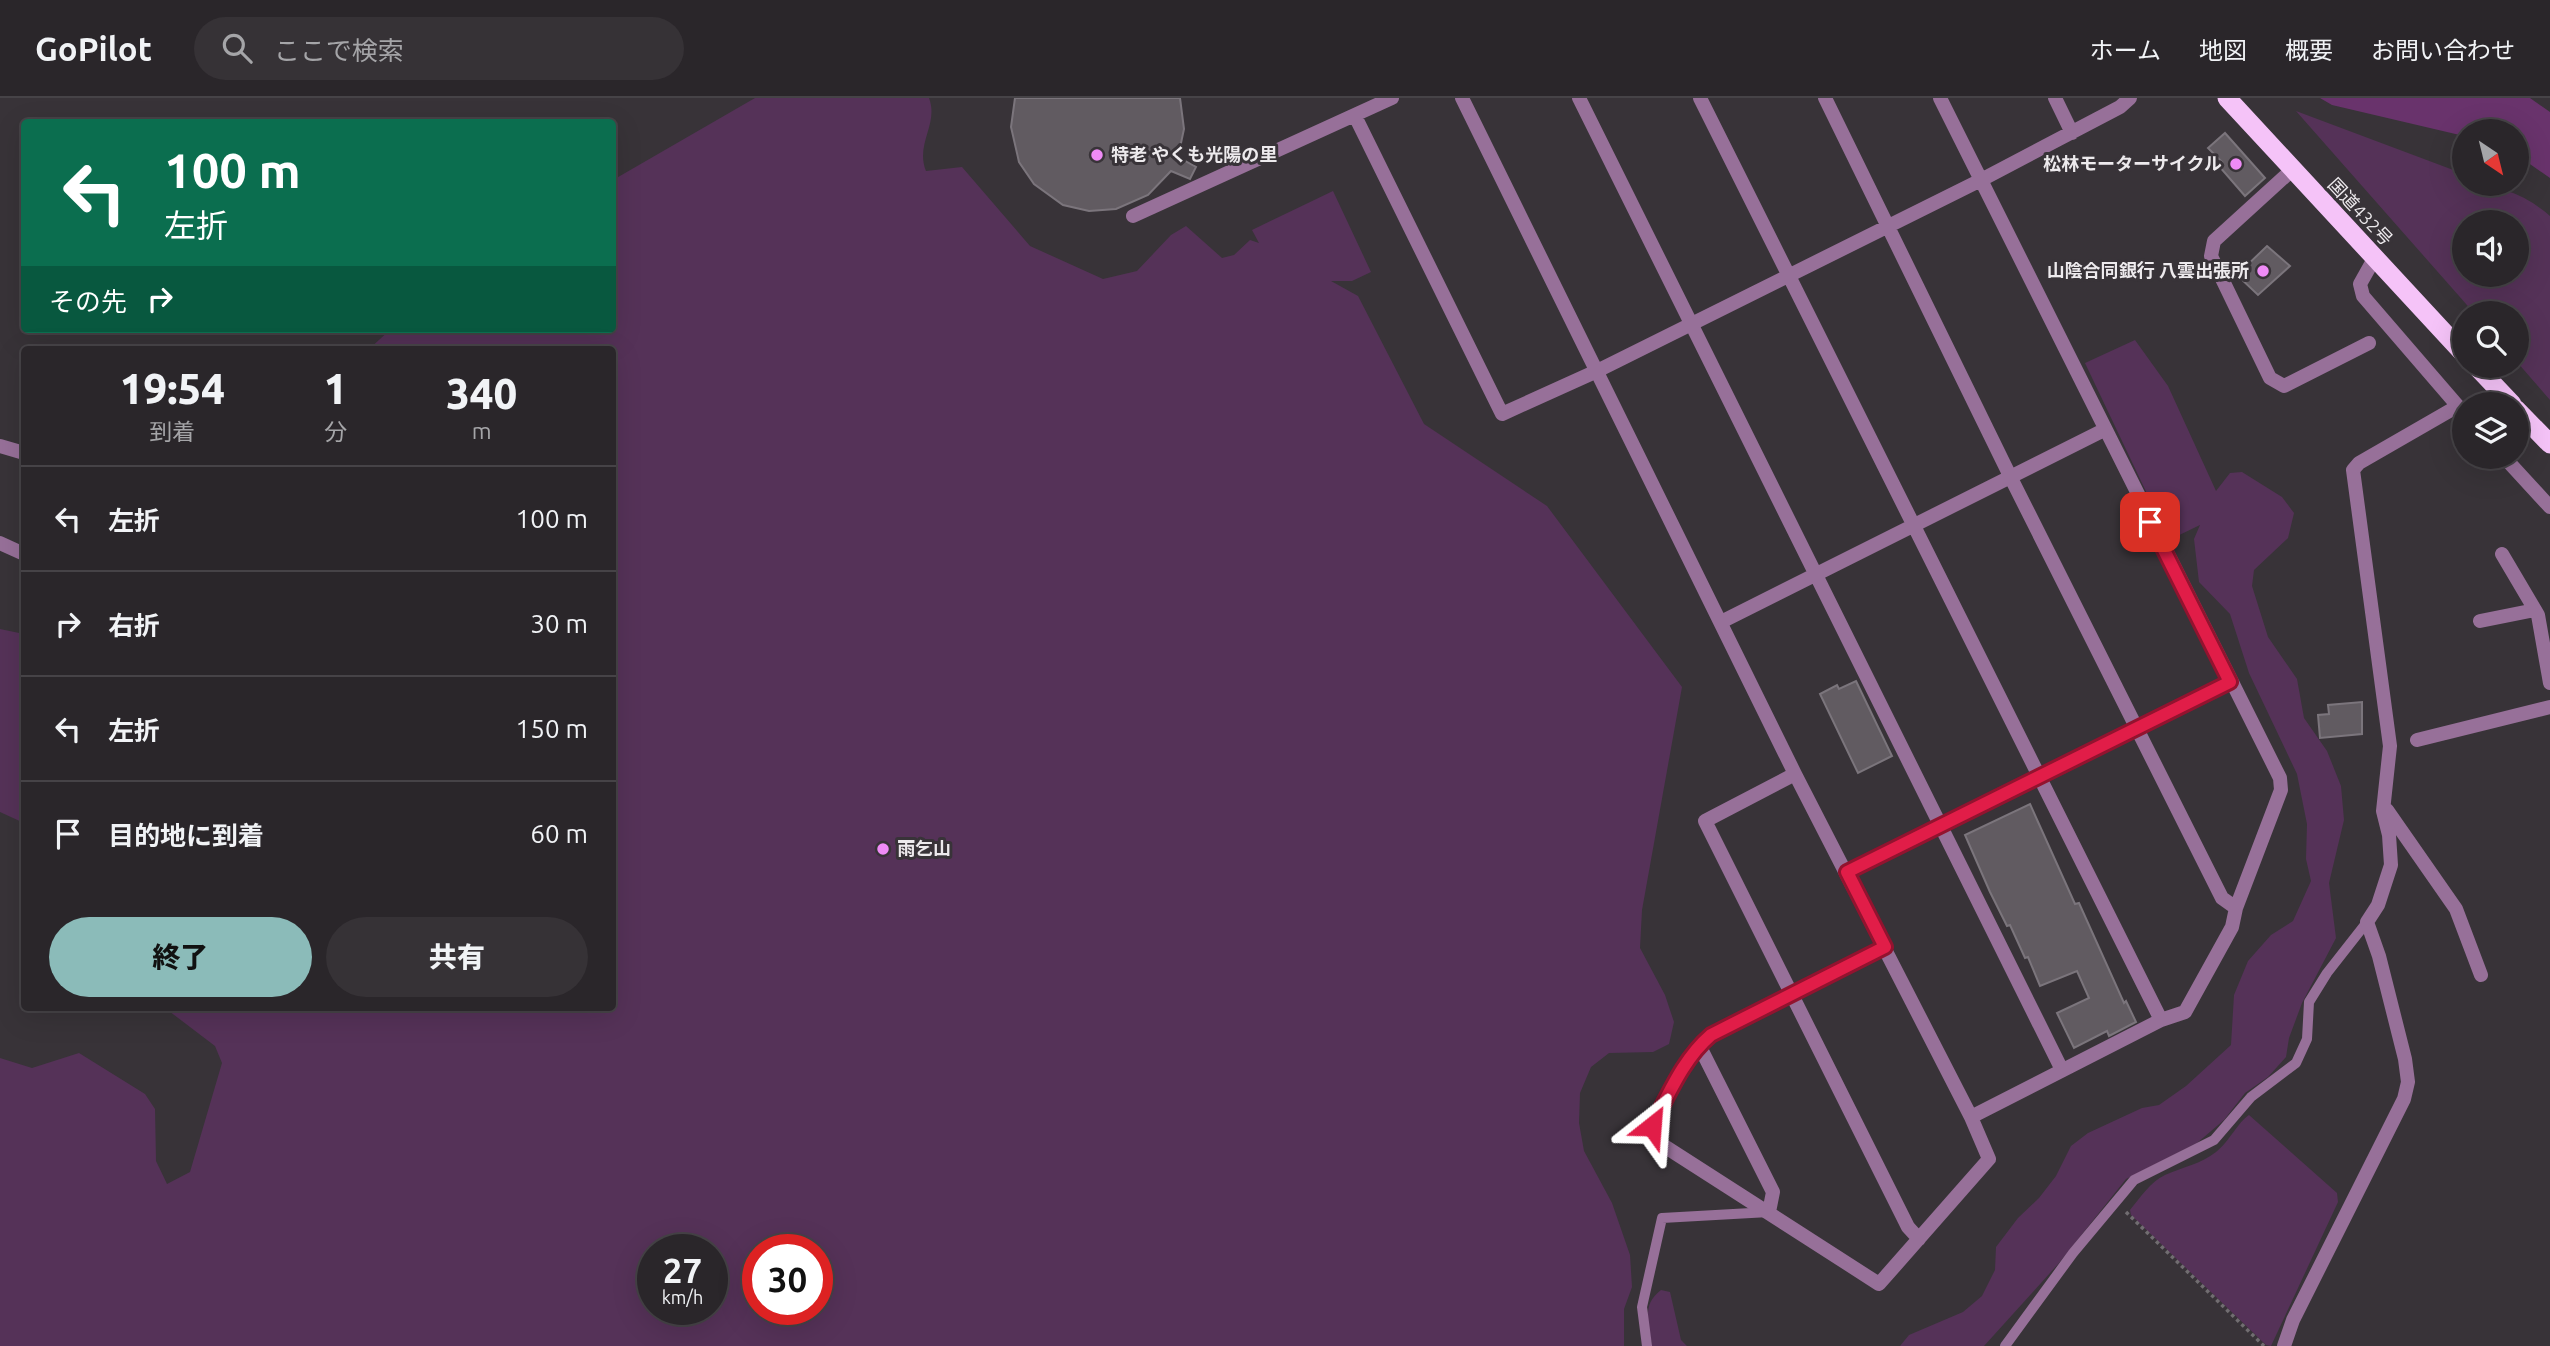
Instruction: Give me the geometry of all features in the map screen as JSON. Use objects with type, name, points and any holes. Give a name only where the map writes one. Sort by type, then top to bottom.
[{"type":"highway","name":"国道432号","points":[[2227,98],[2452,341]]},
{"type":"highway","points":[[2487,378],[2501,392]]},
{"type":"highway","points":[[2529,422],[2550,444]]},
{"type":"street","points":[[1133,216],[1392,98]]},
{"type":"street","points":[[1462,98],[1795,774],[1847,872],[1885,947],[1971,1117],[1989,1159],[1879,1284],[1661,1144],[1652,1126],[1685,1064],[1699,1045],[1711,1035],[1885,947]]},
{"type":"street","points":[[1579,98],[2063,1070]]},
{"type":"street","points":[[1700,98],[2161,1020]]},
{"type":"street","points":[[1825,98],[2011,478],[2222,898],[2236,908]]},
{"type":"street","points":[[1940,98],[2280,778],[2281,790],[2236,908],[2232,927],[2185,1013],[2161,1020],[1971,1117]]},
{"type":"street","points":[[2055,98],[2073,133]]},
{"type":"street","points":[[1355,116],[1502,414],[1597,371],[1981,180],[2073,133],[2121,101]]},
{"type":"street","points":[[2292,170],[2214,241],[2211,257],[2270,378],[2284,386],[2369,343]]},
{"type":"street","points":[[2374,258],[2360,284],[2363,296],[2452,400]]},
{"type":"street","points":[[2284,1346],[2292,1320],[2404,1099],[2408,1082],[2405,1059],[2379,956],[2367,922],[2378,905],[2391,865],[2384,806],[2390,746],[2353,470],[2359,463],[2452,415]]},
{"type":"street","points":[[1721,622],[2104,430]]},
{"type":"street","points":[[0,446],[21,452]]},
{"type":"street","points":[[2515,469],[2550,507]]},
{"type":"street","points":[[0,543],[21,553]]},
{"type":"street","points":[[2502,554],[2538,615],[2550,683]]},
{"type":"street","points":[[2480,621],[2535,610]]},
{"type":"street","points":[[1847,872],[2230,682]]},
{"type":"street","points":[[2417,740],[2550,707]]},
{"type":"street","points":[[1795,774],[1705,821],[1908,1227],[1919,1240]]},
{"type":"street","points":[[2384,806],[2456,909],[2481,975]]},
{"type":"street","points":[[1699,1045],[1773,1192],[1769,1212]]},
{"type":"lane","points":[[2005,1346],[2073,1252],[2134,1180],[2214,1140],[2251,1097],[2296,1063],[2306,1039],[2309,1002],[2326,972],[2367,922]]},
{"type":"lane","points":[[1647,1346],[1642,1307],[1662,1218],[1769,1212]]},
{"type":"path","points":[[2126,1212],[2264,1346]]},
{"type":"shaded area","points":[[755,98],[929,98],[931,117],[923,152],[926,171],[962,167],[1030,246],[1103,279],[1137,271],[1171,235],[1186,226],[1222,258],[1234,255],[1250,240],[1259,243],[1252,230],[1333,191],[1371,272],[1352,281],[1331,281],[1358,296],[1424,424],[1547,506],[1682,687],[1642,910],[1640,948],[1665,995],[1674,1022],[1669,1044],[1653,1052],[1609,1053],[1591,1067],[1580,1093],[1579,1123],[1584,1151],[1612,1203],[1630,1255],[1632,1287],[1624,1309],[1624,1346],[0,1346],[0,1058],[32,1068],[79,1053],[145,1094],[155,1109],[156,1161],[167,1184],[190,1172],[222,1063],[215,1046],[169,1011],[616,1011],[616,346],[372,346],[387,333],[616,333],[616,178]]},
{"type":"shaded area","points":[[2320,98],[2530,98],[2550,112],[2550,178],[2529,163],[2529,119],[2452,119],[2452,133],[2332,105]]},
{"type":"shaded area","points":[[2296,111],[2452,170],[2452,196],[2521,196],[2550,216],[2550,400],[2529,376],[2529,301],[2463,301]]},
{"type":"shaded area","points":[[2135,340],[2168,386],[2216,491],[2230,473],[2242,472],[2282,497],[2294,513],[2288,538],[2254,570],[2252,586],[2268,637],[2297,679],[2304,718],[2327,751],[2341,786],[2344,820],[2329,883],[2336,938],[2302,1003],[2289,1038],[2286,1057],[2268,1077],[2245,1093],[2224,1120],[2197,1143],[2126,1179],[2059,1263],[1984,1346],[1900,1346],[1909,1335],[1963,1312],[1982,1296],[1995,1270],[1996,1247],[2056,1176],[2071,1146],[2088,1133],[2142,1108],[2159,1105],[2186,1086],[2231,1045],[2234,995],[2248,961],[2271,935],[2293,921],[2311,881],[2306,859],[2307,824],[2297,774],[2249,673],[2230,614],[2199,582],[2194,539],[2200,525],[2169,540],[2085,363]]},
{"type":"shaded area","points":[[0,629],[21,633],[21,822],[0,812]]},
{"type":"shaded area","points":[[2249,1115],[2337,1193],[2338,1202],[2271,1346],[2266,1345],[2131,1215],[2130,1210],[2160,1178],[2216,1152]]},
{"type":"shaded area","points":[[1661,1290],[1670,1292],[1681,1340],[1687,1346],[1652,1346],[1649,1308]]},
{"type":"building","name":"特老 やくも光陽の里","points":[[1015,98],[1180,98],[1184,129],[1178,157],[1196,167],[1190,179],[1171,171],[1148,195],[1116,209],[1089,211],[1063,205],[1034,184],[1019,162],[1011,127]]},
{"type":"building","name":"松林モーターサイクル","points":[[2225,133],[2265,178],[2245,196],[2218,165],[2222,162],[2208,148]]},
{"type":"building","name":"山陰合同銀行 八雲出張所","points":[[2267,246],[2290,266],[2258,295],[2237,275]]},
{"type":"building","points":[[1856,681],[1892,756],[1858,773],[1820,694],[1837,685],[1839,689]]},
{"type":"building","points":[[2362,702],[2362,734],[2320,738],[2318,715],[2329,714],[2328,705]]},
{"type":"building","points":[[2030,804],[2075,904],[2079,903],[2124,1003],[2126,1001],[2136,1022],[2109,1036],[2107,1031],[2074,1048],[2057,1013],[2089,998],[2077,971],[2040,986],[2028,957],[2025,958],[2010,925],[2007,926],[1990,892],[1965,835]]},
{"type":"place","name":"特老 やくも光陽の里","points":[[1097,155]]},
{"type":"place","name":"松林モーターサイクル","points":[[2236,164]]},
{"type":"place","name":"山陰合同銀行 八雲出張所","points":[[2263,271]]},
{"type":"place","name":"雨乞山","points":[[883,849]]},
{"type":"route","points":[[1652,1126],[1685,1064],[1699,1045],[1711,1035],[1885,947],[1847,872],[2230,682],[2150,522]]}]
